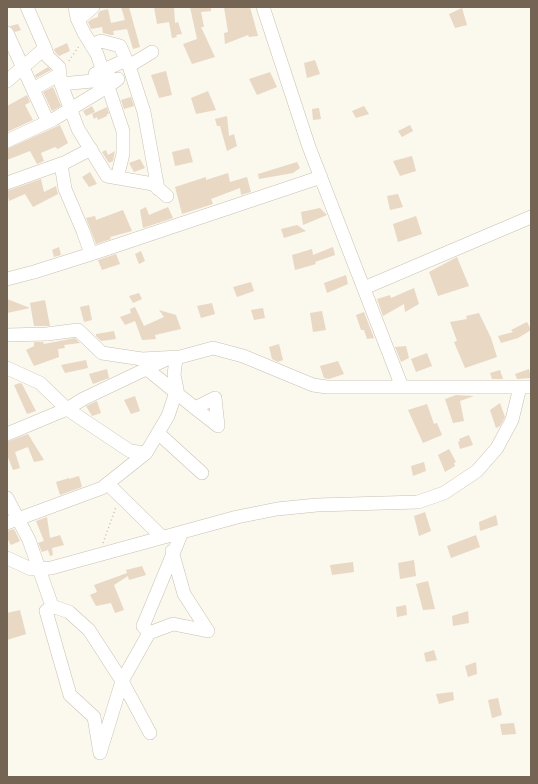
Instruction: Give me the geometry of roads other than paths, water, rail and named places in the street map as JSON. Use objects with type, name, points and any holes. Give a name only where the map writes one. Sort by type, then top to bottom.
[{"type":"street","points":[[27,7],[48,57],[59,67],[60,79],[78,129],[107,176],[153,184],[163,193],[144,112],[120,46],[101,41],[91,45]]},
{"type":"street","points":[[75,7],[78,20],[97,54],[108,79],[111,94],[123,131],[123,154],[117,178]]},
{"type":"street","points":[[78,20],[93,7]]},
{"type":"street","points":[[263,7],[309,146],[402,387]]},
{"type":"street","points":[[7,33],[48,122]]},
{"type":"street","points":[[7,81],[45,48]]},
{"type":"street","points":[[7,141],[71,110],[108,79],[129,68],[152,52]]},
{"type":"street","points":[[33,89],[60,79],[80,83],[108,79],[129,68]]},
{"type":"street","points":[[7,183],[61,164],[90,149]]},
{"type":"street","points":[[61,164],[65,189],[91,254]]},
{"type":"street","points":[[7,279],[91,254],[321,177]]},
{"type":"street","points":[[364,288],[531,217]]},
{"type":"street","points":[[7,335],[46,334],[78,330],[102,353],[142,359],[171,358]]},
{"type":"street","points":[[7,434],[67,409],[83,399],[147,368],[171,358],[213,348],[243,356],[313,385],[327,387],[526,387],[512,420],[497,448],[477,471],[444,492],[418,502],[317,505],[277,509],[238,517],[40,570],[31,569],[7,558]]},
{"type":"street","points":[[13,521],[102,488],[146,453],[168,416],[177,389],[171,358]]},
{"type":"street","points":[[7,368],[40,383],[67,409],[130,451],[146,453]]},
{"type":"street","points":[[147,368],[195,408]]},
{"type":"street","points":[[158,433],[202,473]]},
{"type":"street","points":[[52,606],[46,611],[70,695],[94,717],[100,753],[122,680],[149,633],[174,624],[208,631],[184,594],[173,554],[165,537],[108,484]]},
{"type":"street","points":[[7,498],[13,521],[29,540],[52,606]]},
{"type":"street","points":[[149,633],[143,626],[182,532]]},
{"type":"street","points":[[52,606],[69,612],[89,630],[122,680],[150,733]]}]
